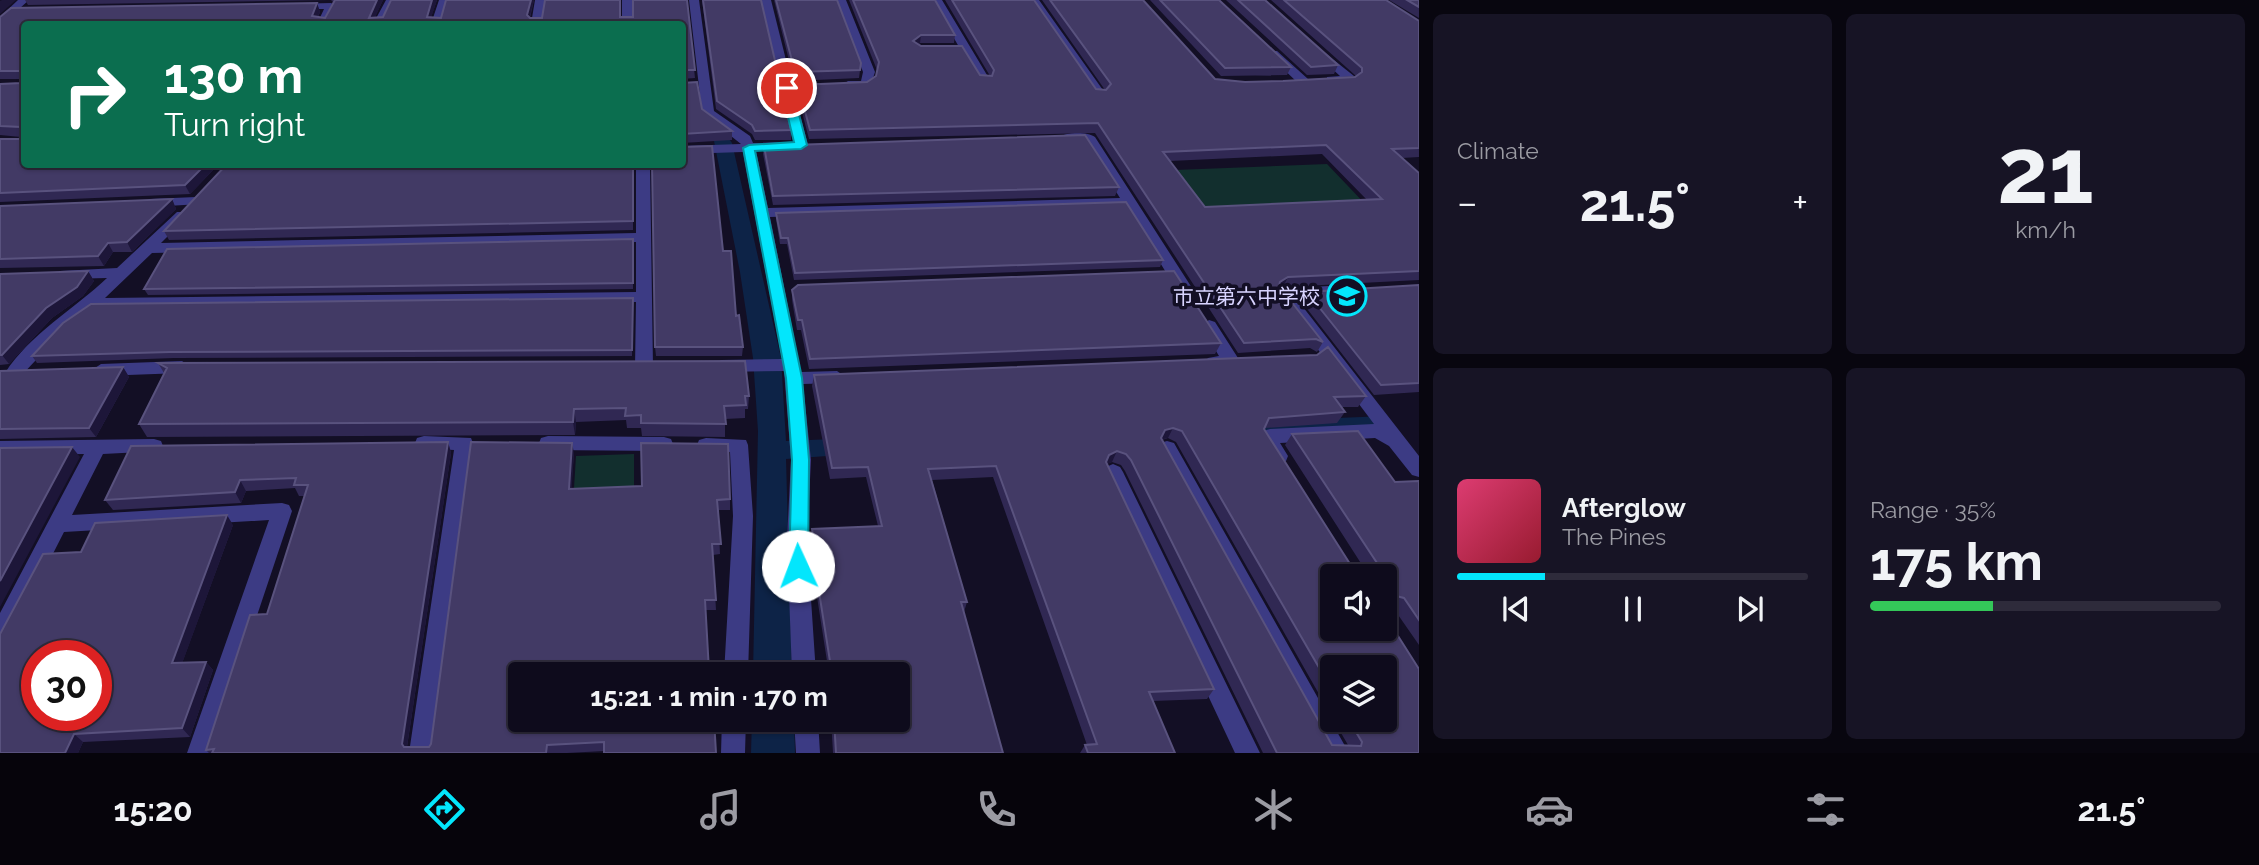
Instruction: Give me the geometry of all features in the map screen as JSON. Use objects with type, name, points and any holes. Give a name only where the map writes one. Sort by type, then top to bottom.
[{"type":"street","points":[[380,21],[391,0]]},
{"type":"street","points":[[437,21],[444,0]]},
{"type":"street","points":[[536,21],[540,0]]},
{"type":"street","points":[[627,0],[627,21]]},
{"type":"street","points":[[694,0],[699,84],[708,113],[745,139],[742,148],[784,288],[799,449],[797,538],[803,662]]},
{"type":"street","points":[[686,150],[807,145],[787,88],[766,0]]},
{"type":"street","points":[[787,88],[866,84],[869,72],[841,0]]},
{"type":"street","points":[[937,0],[960,49],[984,80]]},
{"type":"street","points":[[1034,0],[1099,93]]},
{"type":"street","points":[[0,23],[13,11],[26,5]]},
{"type":"street","points":[[290,6],[331,6],[323,21]]},
{"type":"street","points":[[1280,83],[1350,79],[1311,44]]},
{"type":"street","points":[[1265,46],[1304,82]]},
{"type":"street","points":[[1047,138],[1088,137],[1129,202],[1169,274],[1238,361],[1191,363]]},
{"type":"street","points":[[643,168],[644,367]]},
{"type":"street","points":[[7,373],[60,324],[90,303],[200,197],[140,203]]},
{"type":"street","points":[[762,213],[1129,202]]},
{"type":"street","points":[[150,248],[644,237]]},
{"type":"street","points":[[54,275],[122,273]]},
{"type":"street","points":[[1352,290],[1284,293],[1376,410],[1419,470]]},
{"type":"street","points":[[90,303],[642,297]]},
{"type":"street","points":[[697,366],[750,366],[857,377]]},
{"type":"street","points":[[81,370],[202,367]]},
{"type":"street","points":[[7,373],[41,372]]},
{"type":"street","points":[[1291,474],[1269,441],[1270,436],[1378,430],[1396,439]]},
{"type":"street","points":[[410,443],[471,443],[421,753]]},
{"type":"street","points":[[533,443],[739,445],[743,516],[737,662]]},
{"type":"street","points":[[0,448],[178,446]]},
{"type":"street","points":[[0,635],[97,447]]},
{"type":"street","points":[[1167,449],[1337,753]]},
{"type":"street","points":[[1113,472],[1248,753]]},
{"type":"street","points":[[57,524],[282,511],[199,753]]},
{"type":"street","points":[[733,753],[734,732]]},
{"type":"street","points":[[807,732],[808,753]]},
{"type":"green space","points":[[1327,164],[1368,207],[1208,213],[1175,170]]},
{"type":"green space","points":[[634,454],[634,495],[573,504],[576,456]]},
{"type":"water","points":[[686,115],[727,136],[732,143],[781,358],[786,441],[1386,416],[1392,424],[786,459],[792,662],[753,662],[758,431],[753,358],[740,272],[714,141]]},
{"type":"water","points":[[752,732],[794,732],[795,753],[751,753]]},
{"type":"building","points":[[335,0],[377,0],[369,18],[383,17],[391,0],[432,0],[427,17],[441,18],[446,0],[531,0],[527,15],[530,18],[542,18],[545,0],[620,0],[620,17],[633,17],[633,0],[687,0],[695,70],[686,70],[686,21],[21,21],[21,72],[0,71],[0,17],[11,8],[317,3],[312,16],[325,18]]},
{"type":"building","points":[[703,0],[761,0],[791,130],[755,131],[752,125],[717,101]]},
{"type":"building","points":[[776,0],[837,0],[861,63],[860,70],[795,72]]},
{"type":"building","points":[[853,0],[935,0],[955,35],[921,35],[913,41],[921,46],[962,46],[980,75],[992,76],[994,70],[952,0],[1034,0],[1096,89],[1106,90],[1111,84],[1050,0],[1143,0],[1215,79],[1245,82],[1355,77],[1362,72],[1362,68],[1284,0],[1386,0],[1419,21],[1419,148],[1392,149],[1419,173],[1419,271],[1288,277],[1280,282],[1279,286],[1323,342],[1316,339],[1244,343],[1098,123],[810,130],[798,85],[867,82],[876,76],[879,62]],"holes":[[[1326,145],[1382,199],[1205,207],[1163,152]]]},
{"type":"building","points":[[1160,0],[1219,0],[1291,67],[1225,68]]},
{"type":"building","points":[[1238,0],[1265,0],[1338,65],[1311,67]]},
{"type":"building","points":[[1407,0],[1419,0],[1419,7]]},
{"type":"building","points":[[697,82],[702,109],[732,131],[686,134],[686,83]]},
{"type":"building","points":[[21,83],[21,127],[0,126],[0,84]]},
{"type":"building","points":[[1085,135],[1119,187],[773,196],[764,146]]},
{"type":"building","points":[[21,137],[21,168],[202,168],[185,185],[0,193],[0,139]]},
{"type":"building","points":[[712,146],[723,251],[731,251],[736,316],[739,315],[743,347],[655,347],[652,168],[686,168],[686,147]]},
{"type":"building","points":[[223,168],[633,168],[633,221],[164,231]]},
{"type":"building","points":[[172,199],[127,242],[108,243],[98,256],[0,259],[0,206]]},
{"type":"building","points":[[1126,202],[1163,260],[795,273],[788,238],[781,238],[776,213]]},
{"type":"building","points":[[633,239],[633,283],[144,289],[167,249]]},
{"type":"building","points":[[88,271],[77,287],[46,308],[0,355],[0,274]]},
{"type":"building","points":[[1174,271],[1221,343],[810,359],[802,320],[798,320],[792,290],[798,285]]},
{"type":"building","points":[[1419,285],[1419,383],[1381,385],[1307,292]]},
{"type":"building","points":[[633,298],[632,350],[170,352],[32,356],[63,323],[91,304]]},
{"type":"building","points":[[1328,347],[1366,396],[1334,397],[1345,412],[1269,418],[1264,429],[1350,564],[1320,564],[1320,641],[1397,641],[1397,634],[1419,669],[1419,753],[1277,753],[1131,460],[1126,454],[1117,451],[1109,455],[1106,462],[1214,689],[1149,692],[1175,753],[1088,753],[1085,745],[1097,744],[996,466],[928,469],[967,602],[961,602],[1003,753],[836,753],[835,732],[910,732],[910,662],[830,662],[814,560],[817,560],[812,529],[882,526],[868,467],[832,468],[814,375],[1317,355]],"holes":[[[1173,428],[1182,431],[1320,669],[1320,655],[1397,655],[1397,732],[1356,732],[1362,742],[1361,746],[1332,745],[1325,732],[1320,732],[1320,723],[1161,438],[1165,430]]]},
{"type":"building","points":[[745,361],[749,396],[745,396],[746,405],[724,406],[726,424],[641,423],[641,415],[625,416],[626,408],[574,409],[573,422],[139,424],[167,368],[158,363]]},
{"type":"building","points":[[123,367],[89,428],[0,429],[0,371]]},
{"type":"building","points":[[1358,431],[1395,482],[1419,481],[1419,620],[1404,598],[1397,596],[1397,564],[1378,564],[1292,434]]},
{"type":"building","points":[[448,442],[402,744],[404,747],[429,747],[471,442],[572,443],[569,489],[642,486],[641,443],[728,444],[730,499],[717,500],[721,544],[712,544],[716,600],[705,600],[708,662],[508,662],[508,732],[715,732],[716,753],[604,753],[604,742],[547,745],[546,753],[212,753],[214,749],[206,750],[250,615],[267,614],[308,485],[294,485],[296,478],[240,480],[235,492],[105,500],[131,446]]},
{"type":"building","points":[[72,447],[0,581],[0,448]]},
{"type":"building","points":[[227,515],[172,663],[206,662],[182,728],[74,734],[65,753],[0,753],[0,634],[43,554],[81,552],[95,523]]},
{"type":"place","name":"市立第六中学校","points":[[1347,296]]},
{"type":"route","points":[[787,88],[801,145],[749,148],[794,378],[800,460],[798,566]]}]
